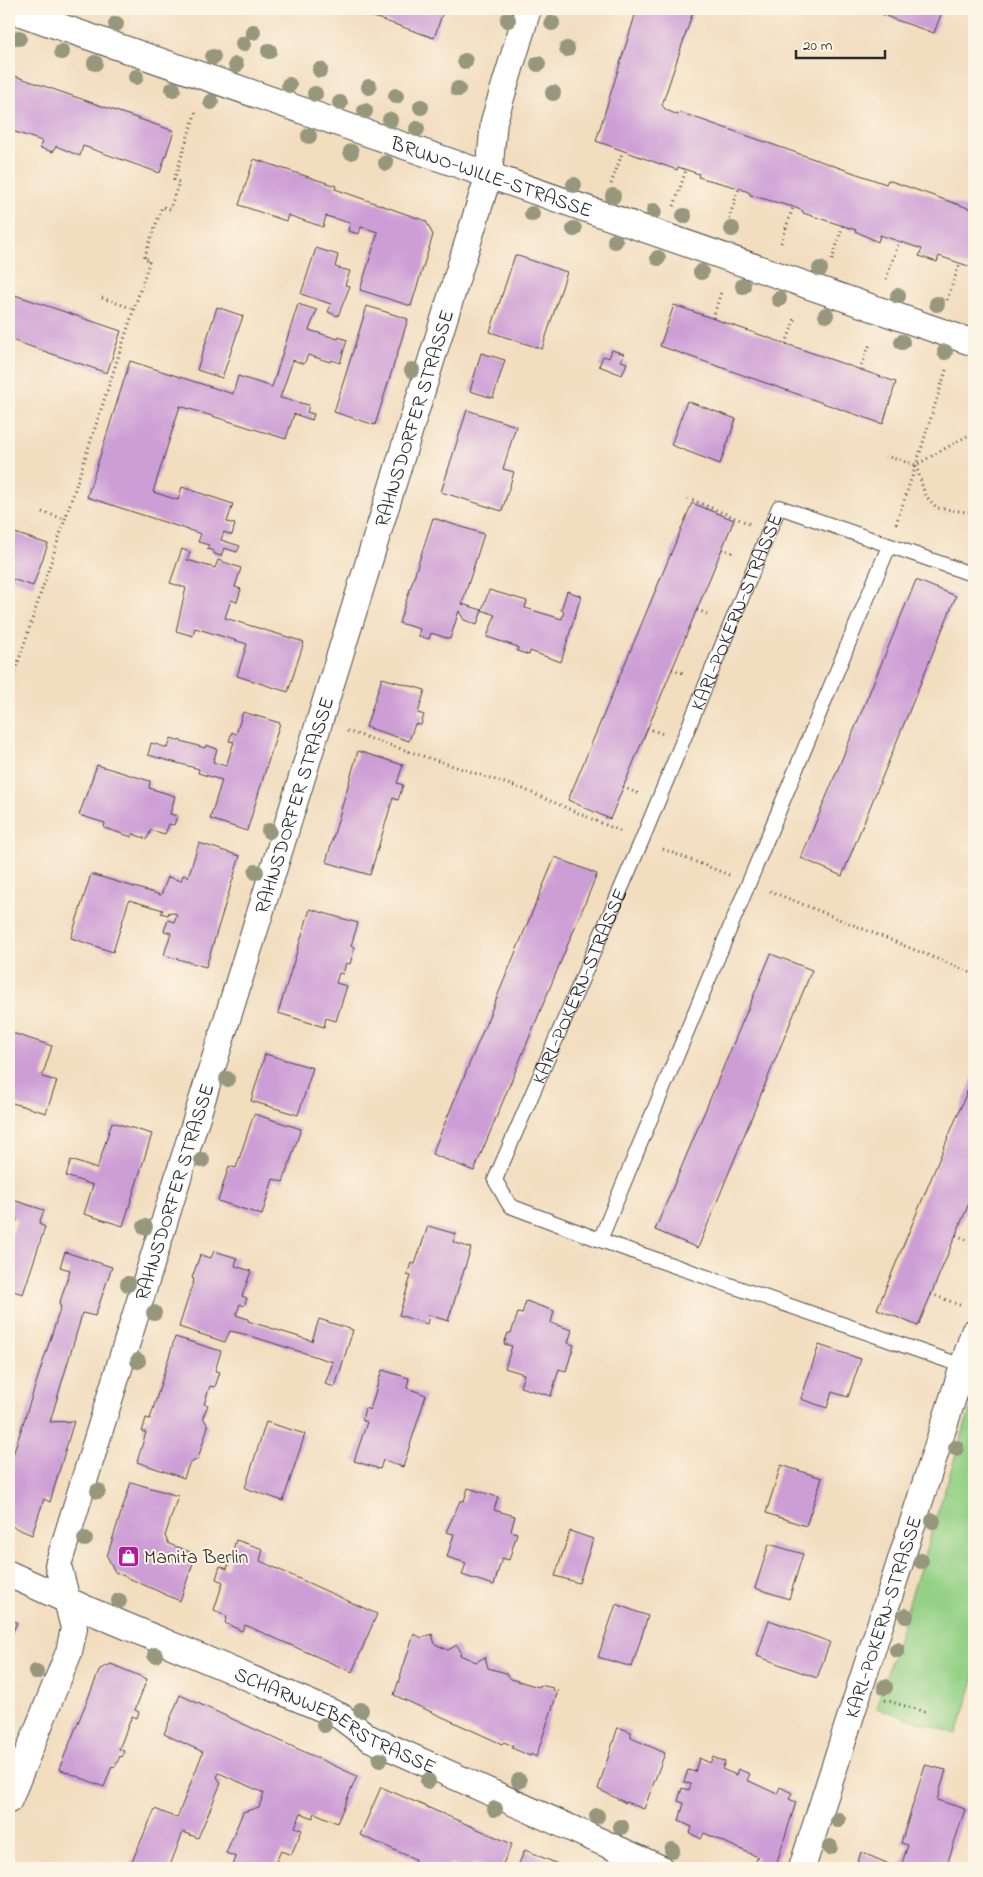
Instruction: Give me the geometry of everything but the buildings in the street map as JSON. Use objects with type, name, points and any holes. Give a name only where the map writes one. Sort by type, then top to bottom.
[{"type":"street","name":"BRUNO-WILLE-STRASSE","points":[[9,9],[974,343]]},
{"type":"street","name":"RAHNSDORFER STRASSE","points":[[9,1800],[68,1652],[74,1628],[58,1566],[489,174],[494,121],[528,9]]},
{"type":"street","name":"KARL-POKERN-STRASSE","points":[[802,1868],[974,1332]]},
{"type":"street","name":"SCHARNWEBERSTRASSE","points":[[9,1574],[93,1612],[340,1716],[369,1738],[660,1868]]},
{"type":"lane","name":"KARL-POKERN-STRASSE","points":[[890,546],[779,507],[642,840],[495,1180],[510,1206],[600,1240],[963,1366]]},
{"type":"lane","points":[[600,1240],[890,546],[974,575]]},
{"type":"path","points":[[9,690],[150,260],[144,258],[162,207],[170,209],[179,182],[174,180],[196,111]]},
{"type":"path","points":[[611,184],[623,151]]},
{"type":"path","points":[[674,206],[686,170]]},
{"type":"path","points":[[726,224],[739,188]]},
{"type":"path","points":[[781,243],[793,207]]},
{"type":"path","points":[[832,260],[843,225]]},
{"type":"path","points":[[886,280],[899,242]]},
{"type":"path","points":[[947,300],[960,263]]},
{"type":"path","points":[[713,318],[721,292]]},
{"type":"path","points":[[102,298],[134,309]]},
{"type":"path","points":[[786,344],[795,318]]},
{"type":"path","points":[[860,370],[870,344]]},
{"type":"path","points":[[890,546],[946,370]]},
{"type":"path","points":[[885,456],[916,465],[974,432]]},
{"type":"path","points":[[916,465],[926,496],[937,508],[974,513]]},
{"type":"path","points":[[688,498],[769,532]]},
{"type":"path","points":[[42,512],[65,519]]},
{"type":"path","points":[[956,1235],[974,1243]]},
{"type":"path","points":[[931,1294],[962,1306]]},
{"type":"path","points":[[880,1698],[925,1712]]},
{"type":"green space","points":[[974,1397],[974,1680],[957,1734],[876,1708]]},
{"type":"place","name":"Manita Berlin","points":[[128,1556]]}]
